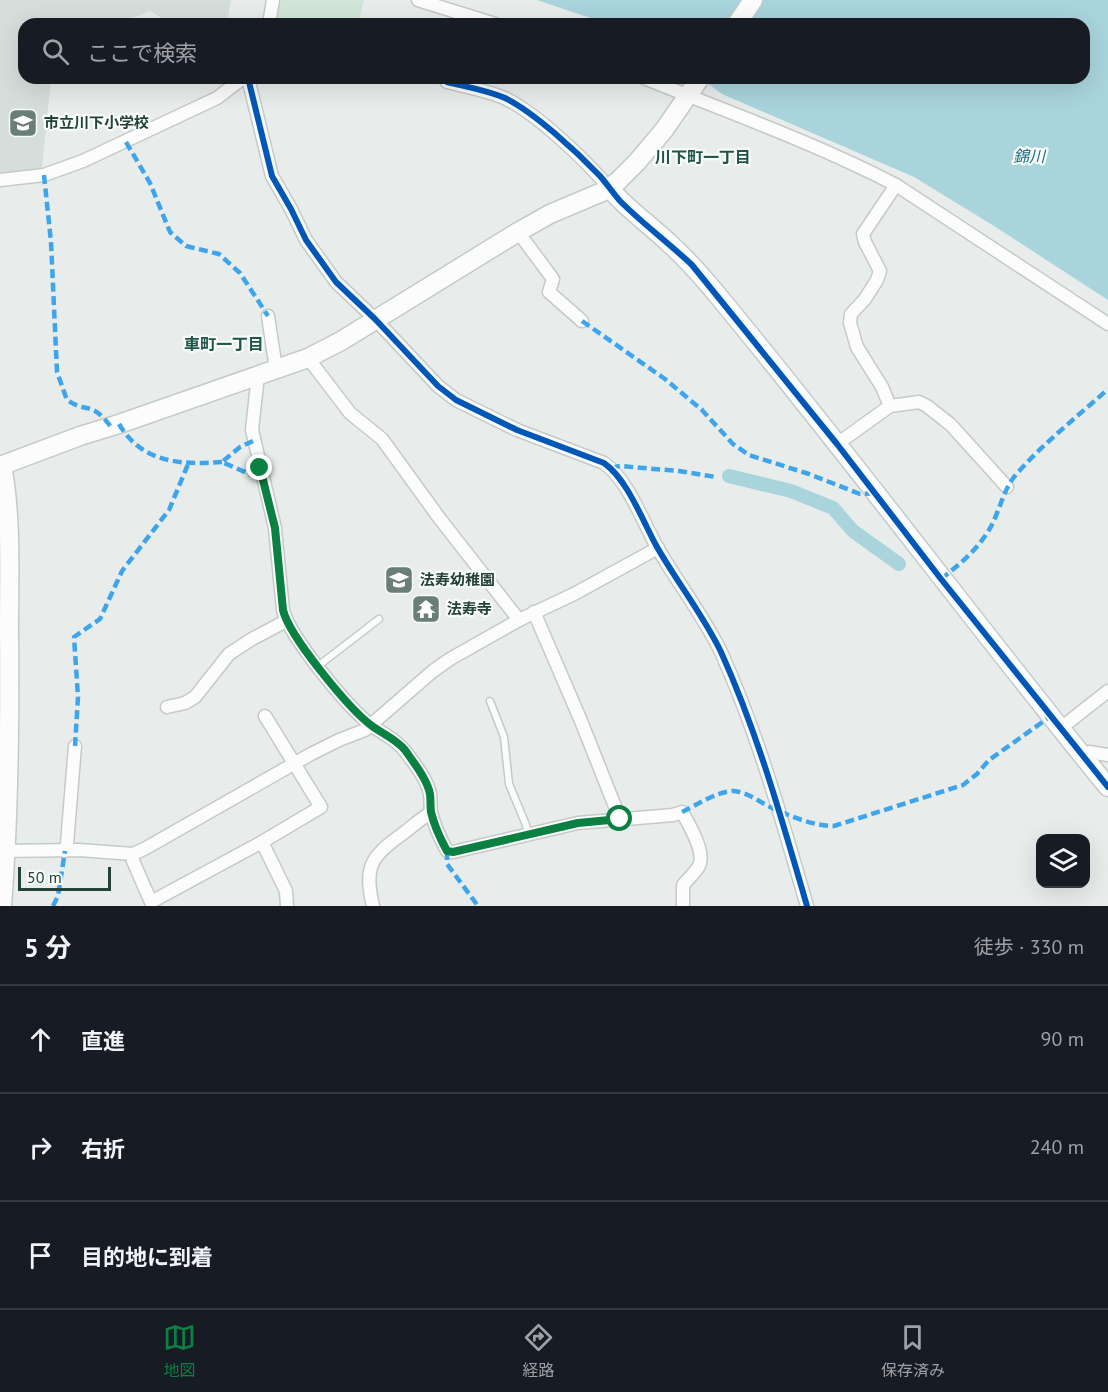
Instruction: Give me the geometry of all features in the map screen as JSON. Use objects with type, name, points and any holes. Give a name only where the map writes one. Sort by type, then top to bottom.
[{"type":"street","points":[[270,18],[273,0]]},
{"type":"street","points":[[418,0],[476,18]]},
{"type":"street","points":[[741,18],[753,0]]},
{"type":"street","points":[[0,180],[44,175],[83,161],[218,98],[236,84]]},
{"type":"street","points":[[249,84],[272,176],[306,240],[336,282],[438,386],[456,400],[517,430],[604,463],[611,468],[627,491],[721,653],[767,768],[807,906]]},
{"type":"street","points":[[456,84],[481,90],[514,103],[565,144],[638,218],[668,241],[692,265],[837,444],[948,588],[1108,787]]},
{"type":"street","points":[[677,84],[693,87],[783,134],[896,185],[1107,323],[1105,330],[1108,336]]},
{"type":"street","points":[[2,906],[9,734],[9,533],[7,490],[1,466],[80,436],[308,358],[341,341],[518,232],[550,214],[609,188],[637,162],[664,130],[693,87]]},
{"type":"street","points":[[890,406],[882,387],[857,346],[849,323],[851,314],[878,280],[880,271],[864,242],[863,234],[896,185]]},
{"type":"street","points":[[518,232],[554,279],[549,292],[582,321]]},
{"type":"street","points":[[268,316],[276,369]]},
{"type":"street","points":[[308,358],[350,413],[382,439],[440,519],[519,620]]},
{"type":"street","points":[[258,375],[252,430],[275,528],[286,621],[318,666],[371,725],[396,740],[404,749],[426,784],[430,794],[431,813],[447,851],[453,852],[578,823],[682,812],[696,838],[702,858],[698,868],[683,885],[683,906]]},
{"type":"street","points":[[837,444],[890,406],[919,402],[951,425],[1007,487]]},
{"type":"street","points":[[3,851],[133,854],[293,764],[364,730],[433,671],[519,620],[574,594],[658,548]]},
{"type":"street","points":[[534,612],[620,819]]},
{"type":"street","points":[[166,707],[185,703],[195,697],[229,654],[286,621]]},
{"type":"street","points":[[1061,728],[1108,691]]},
{"type":"street","points":[[133,854],[133,861],[151,902],[321,807],[265,716]]},
{"type":"street","points":[[65,851],[75,746]]},
{"type":"street","points":[[1083,756],[1089,752],[1108,754]]},
{"type":"street","points":[[373,906],[368,875],[371,863],[379,852],[431,813]]},
{"type":"street","points":[[262,842],[286,891],[287,906]]},
{"type":"lane","points":[[318,666],[379,619]]},
{"type":"lane","points":[[490,701],[504,736],[509,784],[528,835]]},
{"type":"shaded area","name":"市立川下小学校","points":[[0,0],[231,0],[228,18],[162,18],[150,11],[128,18],[18,18],[18,84],[50,84],[42,169],[0,175]]},
{"type":"green space","points":[[280,0],[364,0],[360,18],[277,18]]},
{"type":"water","name":"錦川","points":[[537,0],[1108,0],[1108,300],[914,177],[722,94],[708,84],[1090,84],[1090,18],[590,18]]},
{"type":"waterway","points":[[729,476],[791,491],[833,508],[853,531],[899,564]]},
{"type":"marked path","points":[[126,142],[150,183],[170,232],[186,246],[219,254],[240,273],[268,316]]},
{"type":"marked path","points":[[44,175],[51,242],[57,372],[67,400],[99,413],[111,427]]},
{"type":"marked path","points":[[582,321],[665,379],[702,410],[733,444],[749,455],[809,474],[860,494],[876,493]]},
{"type":"marked path","points":[[941,579],[965,559],[985,536],[1014,477],[1048,442],[1108,389]]},
{"type":"marked path","points":[[119,424],[139,447],[163,459],[191,463],[222,462]]},
{"type":"marked path","points":[[253,441],[240,447],[222,462],[254,476],[262,476]]},
{"type":"marked path","points":[[75,746],[78,697],[74,637],[100,619],[122,571],[169,510],[189,462]]},
{"type":"marked path","points":[[611,468],[620,466],[679,471],[716,477]]},
{"type":"marked path","points":[[682,812],[714,796],[734,791],[800,819],[834,826],[963,785],[989,760],[1051,716]]},
{"type":"marked path","points":[[53,906],[58,896],[65,851]]},
{"type":"marked path","points":[[447,851],[447,864],[478,906]]},
{"type":"cycle path","points":[[249,84],[272,176],[306,240],[336,282],[375,319],[438,386],[456,400],[517,430],[604,463],[613,470],[628,490],[657,547],[721,652],[758,746],[807,906]]},
{"type":"cycle path","points":[[455,84],[505,98],[529,113],[580,156],[620,201],[692,265],[837,444],[941,579],[1108,787]]},
{"type":"place","name":"市立川下小学校","points":[[23,123]]},
{"type":"place","name":"法寿幼稚園","points":[[399,580]]},
{"type":"place","name":"法寿寺","points":[[426,609]]},
{"type":"district","name":"川下町一丁目","points":[[703,157]]},
{"type":"district","name":"車町一丁目","points":[[224,344]]},
{"type":"route","points":[[260,468],[275,528],[286,621],[292,632],[342,694],[371,725],[396,740],[404,749],[426,784],[430,794],[431,813],[447,851],[453,852],[578,823],[620,819]]}]
